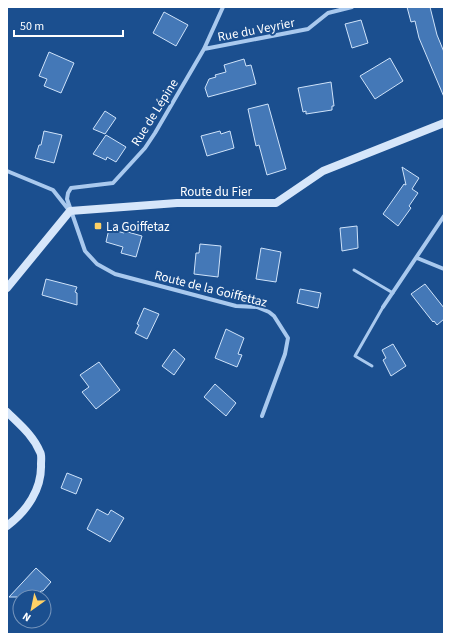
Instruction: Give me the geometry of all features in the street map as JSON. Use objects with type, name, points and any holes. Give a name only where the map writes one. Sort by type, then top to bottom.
[{"type":"main road","name":"Route du Fier","points":[[70,211],[177,203],[276,203],[323,171],[444,123]]},
{"type":"main road","points":[[7,288],[70,211]]},
{"type":"main road","points":[[7,412],[29,433],[41,453],[41,476],[33,498],[19,517],[7,526]]},
{"type":"street","name":"Rue de Lépine","points":[[70,211],[67,200],[71,188],[113,183],[145,148],[204,49],[222,7]]},
{"type":"street","name":"Rue du Veyrier","points":[[204,49],[308,29],[328,13],[352,7]]},
{"type":"street","points":[[7,171],[53,190],[70,211]]},
{"type":"street","name":"Route de la Goiffettaz","points":[[70,211],[85,251],[97,264],[115,274],[236,306],[257,307],[274,316],[288,338],[285,354],[262,416]]},
{"type":"street","points":[[383,307],[444,216]]},
{"type":"street","points":[[417,258],[444,269]]},
{"type":"lane","points":[[354,270],[393,293]]},
{"type":"lane","points":[[372,366],[355,356],[383,307]]},
{"type":"building","points":[[407,7],[430,7],[437,35],[444,52],[444,97],[419,38],[415,21],[411,22]]},
{"type":"building","points":[[164,12],[188,25],[176,46],[153,33]]},
{"type":"building","points":[[361,20],[368,43],[352,48],[345,24]]},
{"type":"building","points":[[49,52],[74,63],[61,93],[44,86],[47,79],[39,76]]},
{"type":"building","points":[[390,58],[403,81],[375,99],[360,76]]},
{"type":"building","points":[[244,59],[246,66],[251,65],[256,84],[208,97],[205,88],[209,79],[216,77],[215,75],[226,72],[224,65]]},
{"type":"building","points":[[331,82],[334,106],[332,106],[332,110],[306,114],[306,111],[303,112],[298,88]]},
{"type":"building","points":[[268,104],[286,169],[267,175],[259,145],[256,146],[248,109]]},
{"type":"building","points":[[105,111],[116,118],[105,134],[93,129]]},
{"type":"building","points":[[44,131],[62,135],[54,163],[35,158],[39,145],[41,145]]},
{"type":"building","points":[[220,131],[221,134],[230,131],[234,148],[207,156],[201,136]]},
{"type":"building","points":[[106,135],[126,147],[116,162],[107,157],[106,160],[93,154]]},
{"type":"building","points":[[402,167],[419,178],[412,189],[418,193],[409,206],[411,208],[398,226],[383,214],[404,184],[406,185]]},
{"type":"building","points":[[357,226],[358,248],[342,251],[340,228]]},
{"type":"building","points":[[109,229],[142,236],[136,257],[121,253],[123,247],[106,242]]},
{"type":"building","points":[[200,244],[221,246],[218,277],[194,274],[196,253],[199,253]]},
{"type":"building","points":[[261,248],[281,252],[276,282],[256,279]]},
{"type":"building","points":[[46,279],[77,287],[75,292],[77,293],[77,305],[42,295]]},
{"type":"building","points":[[425,284],[444,308],[444,319],[437,325],[411,294]]},
{"type":"building","points":[[300,289],[321,293],[318,308],[297,303]]},
{"type":"building","points":[[144,308],[159,314],[147,339],[135,333]]},
{"type":"building","points":[[226,329],[244,338],[238,354],[242,355],[237,367],[215,358]]},
{"type":"building","points":[[393,344],[406,366],[391,376],[383,360],[386,358],[382,350]]},
{"type":"building","points":[[174,349],[185,359],[174,375],[162,366]]},
{"type":"building","points":[[99,362],[120,390],[96,409],[82,392],[89,387],[80,375]]},
{"type":"building","points":[[215,384],[236,403],[226,416],[204,397]]},
{"type":"building","points":[[67,473],[82,479],[76,494],[61,488]]},
{"type":"building","points":[[97,509],[108,515],[111,510],[124,518],[110,542],[87,529]]},
{"type":"building","points":[[36,568],[51,582],[45,589],[16,589]]},
{"type":"place","name":"La Goiffetaz","points":[[98,226]]}]
